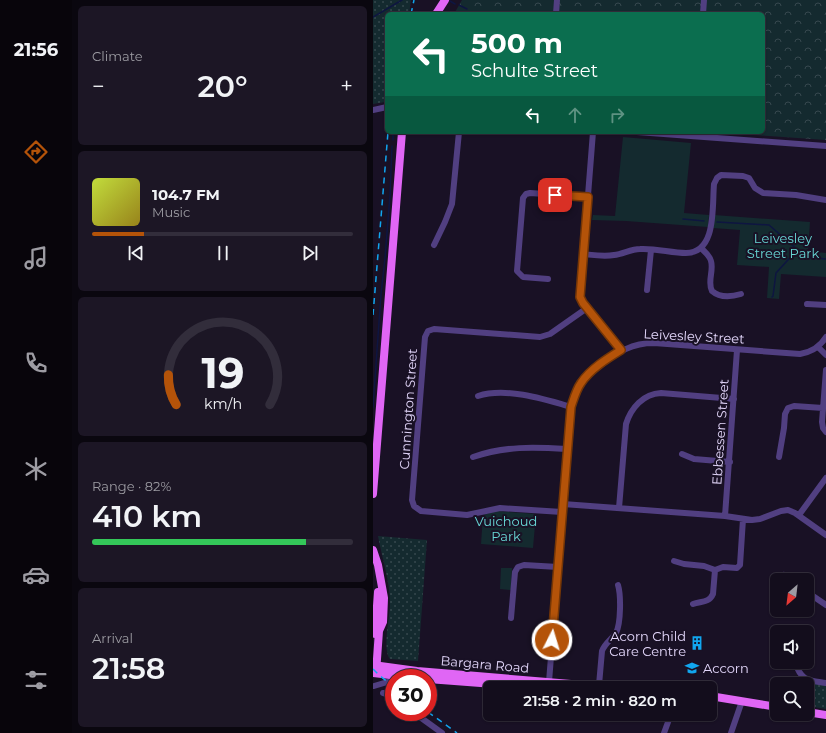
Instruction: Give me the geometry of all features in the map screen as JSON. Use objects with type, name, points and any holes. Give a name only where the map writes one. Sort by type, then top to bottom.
[{"type":"main road","points":[[437,12],[445,0]]},
{"type":"main road","points":[[373,494],[402,134]]},
{"type":"main road","points":[[373,550],[382,585],[384,606],[381,650],[382,659],[385,664],[393,668]]},
{"type":"main road","points":[[373,550],[379,594],[373,649]]},
{"type":"main road","points":[[383,622],[379,631],[374,669],[385,672]]},
{"type":"main road","name":"Bargara Road","points":[[374,669],[393,668],[505,681]]},
{"type":"main road","name":"Bargara Road","points":[[437,680],[483,682]]},
{"type":"main road","points":[[717,697],[770,707]]},
{"type":"main road","points":[[814,713],[826,715]]},
{"type":"street","points":[[556,12],[557,0]]},
{"type":"street","points":[[703,12],[704,0]]},
{"type":"street","points":[[373,110],[385,107]]},
{"type":"street","points":[[434,245],[445,222],[451,204],[459,134]]},
{"type":"street","points":[[593,134],[580,297],[621,350]]},
{"type":"street","points":[[694,134],[826,146]]},
{"type":"street","points":[[583,254],[612,256],[633,250],[686,253],[701,248],[707,241],[710,234],[716,175],[746,176],[751,180],[755,188],[763,193],[796,195],[826,200]]},
{"type":"street","points":[[548,278],[525,277],[517,274],[516,267],[520,218],[524,194],[532,193],[588,197]]},
{"type":"street","points":[[701,248],[711,260],[710,286],[712,291],[721,296],[734,296],[741,294]]},
{"type":"street","points":[[647,290],[651,250]]},
{"type":"street","points":[[706,295],[712,291]]},
{"type":"street","points":[[807,304],[826,305]]},
{"type":"street","name":"Cunnington Street","points":[[562,512],[500,508],[467,515],[413,509],[412,500],[425,337],[427,330],[434,329],[544,337],[587,308]]},
{"type":"street","points":[[826,336],[818,347],[826,355]]},
{"type":"street","name":"Leivesley Street","points":[[548,681],[571,407],[578,387],[584,379],[621,350],[635,344],[647,343],[800,354],[809,352],[818,347]]},
{"type":"street","name":"Ebbessen Street","points":[[725,516],[737,350]]},
{"type":"street","points":[[826,370],[822,425],[826,432]]},
{"type":"street","points":[[478,396],[491,393],[531,396],[571,407]]},
{"type":"street","points":[[619,508],[626,424],[631,412],[639,402],[652,395],[661,393],[734,400]]},
{"type":"street","points":[[779,457],[787,406],[823,408]]},
{"type":"street","points":[[473,457],[507,448],[533,447],[567,450]]},
{"type":"street","points":[[682,454],[694,459],[730,462]]},
{"type":"street","points":[[799,515],[826,478]]},
{"type":"street","points":[[563,504],[725,516],[743,519],[760,519],[784,510],[792,511],[799,515],[826,535]]},
{"type":"street","points":[[674,561],[684,564],[704,566],[715,570],[723,567],[737,568],[740,565],[743,519]]},
{"type":"street","points":[[511,618],[515,572],[518,567],[524,565],[558,567]]},
{"type":"street","points":[[693,604],[709,601],[712,598],[715,570]]},
{"type":"street","points":[[600,681],[602,651],[616,633],[618,628],[621,597],[618,585]]},
{"type":"street","points":[[814,597],[826,605]]},
{"type":"street","points":[[374,669],[373,687],[385,683]]},
{"type":"street","points":[[797,669],[803,678],[826,683]]},
{"type":"street","points":[[731,733],[742,701]]},
{"type":"street","points":[[425,721],[441,733]]},
{"type":"street","points":[[664,733],[668,721]]},
{"type":"green space","points":[[373,0],[411,0],[409,12],[385,12],[385,102],[373,104]]},
{"type":"green space","points":[[462,0],[826,0],[826,140],[740,134],[765,134],[765,12],[455,12]]},
{"type":"green space","points":[[623,137],[691,143],[684,213],[709,215],[708,227],[592,220],[593,215],[615,216]]},
{"type":"green space","name":"Leivesley Street Park","points":[[714,215],[810,222],[808,251],[826,253],[826,277],[781,274],[779,299],[767,298],[769,267],[737,265],[740,230],[713,228]]},
{"type":"green space","name":"Vuichoud Park","points":[[496,511],[536,514],[533,548],[481,544],[483,515]]},
{"type":"green space","points":[[378,536],[427,540],[418,661],[390,659],[388,654],[386,641],[390,610],[390,595]]},
{"type":"green space","points":[[501,568],[512,568],[511,590],[500,589]]},
{"type":"green space","points":[[814,683],[826,685],[826,709],[814,707]]},
{"type":"waterway","points":[[373,17],[402,0]]},
{"type":"waterway","points":[[450,1],[455,4]]},
{"type":"waterway","points":[[459,5],[467,9]]},
{"type":"waterway","points":[[393,134],[393,140]]},
{"type":"waterway","points":[[373,407],[390,195],[392,146]]},
{"type":"waterway","points":[[683,219],[704,221]]},
{"type":"waterway","points":[[717,222],[769,225],[806,257],[826,259]]},
{"type":"waterway","points":[[772,297],[776,273],[797,250]]},
{"type":"railway","points":[[411,12],[414,0]]},
{"type":"railway","points":[[373,315],[388,134]]},
{"type":"railway","points":[[373,669],[385,680]]},
{"type":"railway","points":[[437,719],[457,733]]},
{"type":"place","name":"Acorn Child Care Centre","points":[[697,643]]},
{"type":"place","name":"Accorn","points":[[692,668]]},
{"type":"route","points":[[552,640],[571,407],[578,387],[584,379],[621,350],[583,303],[580,297],[588,197],[555,195]]}]
